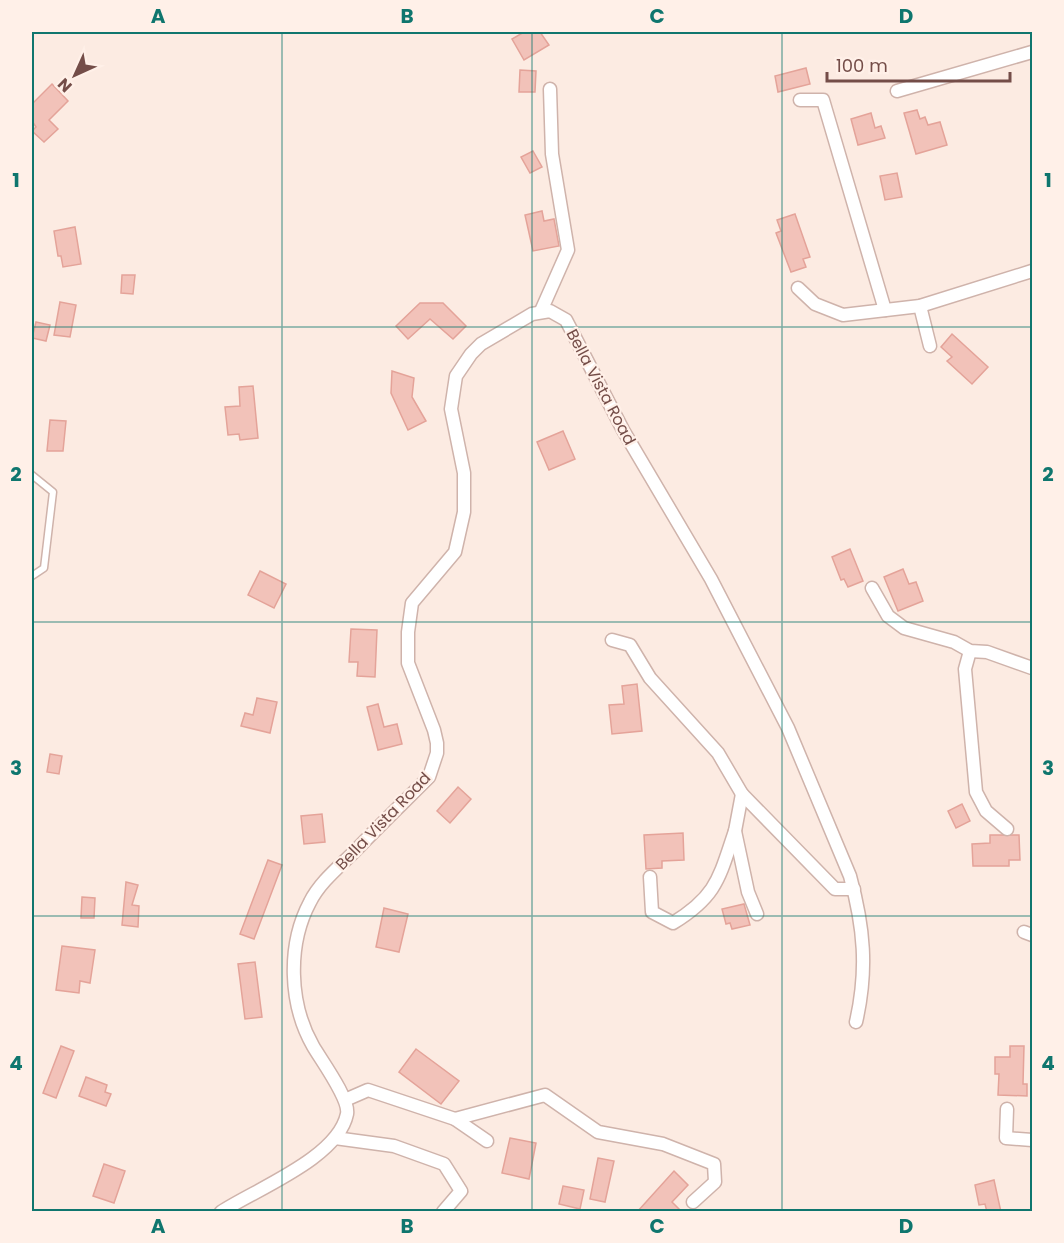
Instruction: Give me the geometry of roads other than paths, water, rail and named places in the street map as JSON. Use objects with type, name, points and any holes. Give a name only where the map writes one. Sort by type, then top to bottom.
[{"type":"street","points":[[897,91],[1032,52]]},
{"type":"street","points":[[541,311],[568,249],[552,154],[550,89]]},
{"type":"street","points":[[800,100],[823,100],[885,310]]},
{"type":"street","points":[[798,288],[815,304],[843,315],[920,306],[1032,271]]},
{"type":"street","points":[[920,306],[930,346]]},
{"type":"street","name":"Bella Vista Road","points":[[345,1100],[311,1043],[296,1006],[294,959],[302,921],[310,901],[328,878],[429,777],[434,767],[437,743],[435,730],[408,663],[408,632],[411,603],[455,552],[464,512],[464,473],[451,409],[456,376],[481,344],[541,311],[559,314],[566,321],[622,430],[711,579],[806,765],[854,889],[865,972],[856,1022]]},
{"type":"street","points":[[872,588],[888,616],[904,628],[954,642],[970,651],[987,652],[1032,668]]},
{"type":"street","points":[[612,640],[630,645],[650,678],[718,753],[742,794],[836,889],[854,889]]},
{"type":"street","points":[[970,651],[965,669],[976,792],[986,811],[1007,829]]},
{"type":"street","points":[[650,877],[652,912],[673,922],[698,908],[718,881],[735,831],[742,794]]},
{"type":"street","points":[[735,831],[748,892],[757,914]]},
{"type":"street","points":[[221,1212],[311,1159],[335,1138],[348,1112],[345,1100],[368,1090],[455,1119],[487,1141]]},
{"type":"street","points":[[455,1119],[545,1095],[598,1132],[663,1144],[714,1164],[715,1182],[693,1202]]},
{"type":"street","points":[[1007,1109],[1006,1138],[1032,1140]]},
{"type":"street","points":[[335,1138],[394,1146],[444,1164],[461,1191],[443,1212]]},
{"type":"lane","points":[[32,475],[53,492],[44,568],[32,576]]}]
